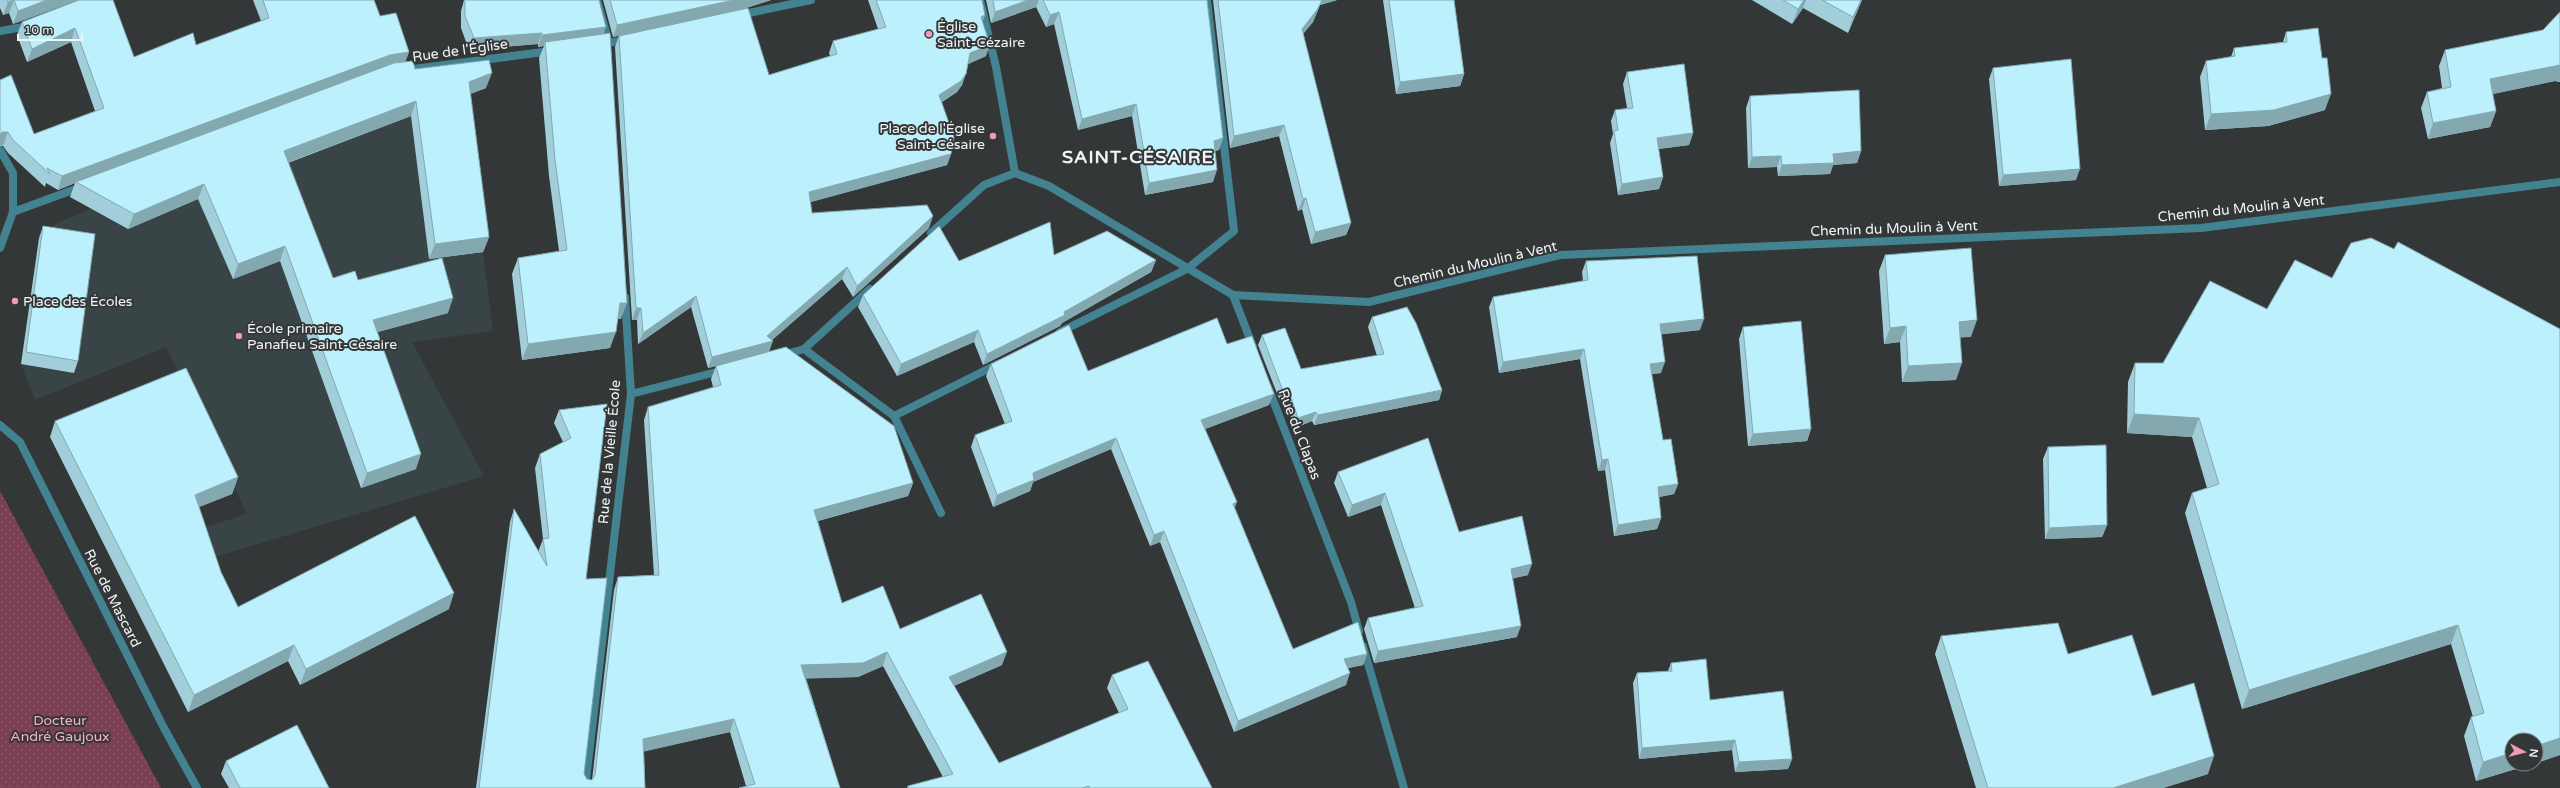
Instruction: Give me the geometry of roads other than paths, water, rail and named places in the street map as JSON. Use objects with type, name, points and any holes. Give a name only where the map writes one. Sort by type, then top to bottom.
[{"type":"street","points":[[597,0],[609,47]]},
{"type":"street","points":[[733,17],[811,0]]},
{"type":"street","points":[[980,0],[996,66],[1015,172]]},
{"type":"street","points":[[1051,337],[1187,269],[1234,230],[1207,0]]},
{"type":"street","points":[[0,32],[20,29],[34,23]]},
{"type":"street","points":[[593,45],[609,47],[632,38]]},
{"type":"street","name":"Rue de l'Église","points":[[395,72],[561,50]]},
{"type":"street","points":[[0,150],[13,173],[13,212],[0,248]]},
{"type":"street","points":[[926,238],[984,185],[1015,172],[1049,186],[1233,295],[1255,353]]},
{"type":"street","name":"Chemin du Moulin à Vent","points":[[1233,295],[1369,302],[1560,256],[2201,228],[2560,182]]},
{"type":"street","points":[[13,212],[88,184]]},
{"type":"street","points":[[774,357],[804,349],[879,280]]},
{"type":"street","name":"Rue de la Vieille École","points":[[585,788],[631,394],[624,290]]},
{"type":"street","points":[[804,349],[894,416],[941,513]]},
{"type":"street","points":[[894,416],[1008,358]]},
{"type":"street","points":[[631,394],[736,367]]},
{"type":"street","name":"Rue du Clapas","points":[[1264,375],[1351,602],[1404,788]]},
{"type":"street","name":"Rue de Mascard","points":[[0,425],[20,442],[164,730],[197,788]]},
{"type":"place","name":"Église Saint-Cézaire","points":[[929,34]]},
{"type":"place","name":"Place de l'Église Saint-Césaire","points":[[993,136]]},
{"type":"place","name":"Place des Écoles","points":[[15,301]]},
{"type":"place","name":"École primaire Panafieu Saint-Césaire","points":[[239,336]]},
{"type":"district","name":"SAINT-CÉSAIRE","points":[[1138,157]]},
{"type":"park label","name":"Docteur André Gaujoux","points":[[60,728]]}]
